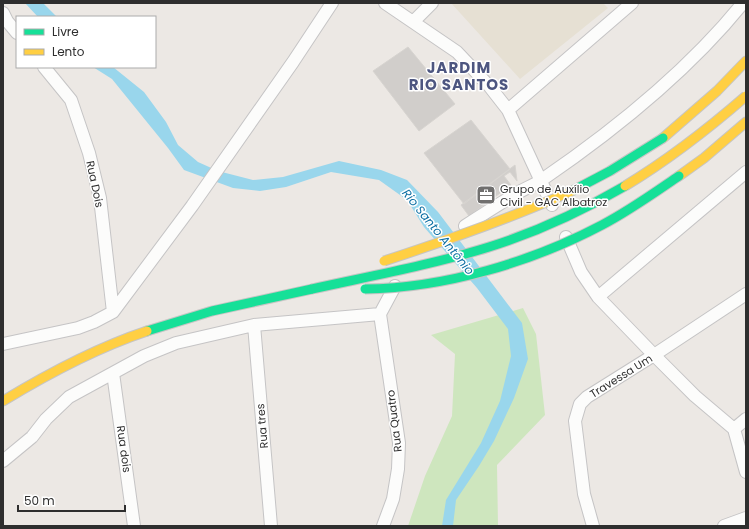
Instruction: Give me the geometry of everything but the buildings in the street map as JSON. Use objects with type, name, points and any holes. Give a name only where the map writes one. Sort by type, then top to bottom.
[{"type":"highway","points":[[378,263],[505,219],[578,188],[625,162],[663,138],[717,91],[746,61]]},
{"type":"highway","points":[[3,401],[73,361],[115,342],[155,327],[205,312],[443,260],[514,238],[549,224],[602,199],[639,178],[684,148],[746,96]]},
{"type":"highway","points":[[312,289],[371,289],[440,281],[496,268],[539,254],[592,231],[652,195],[704,158],[746,122]]},
{"type":"highway","points":[[312,289],[356,270]]},
{"type":"street","points":[[3,344],[78,328],[113,312],[230,153],[332,3]]},
{"type":"street","points":[[385,3],[457,52],[490,87],[508,110],[541,180],[580,272],[598,297],[654,355],[695,396],[734,429],[746,472]]},
{"type":"street","points":[[413,22],[432,3]]},
{"type":"street","points":[[508,110],[632,3]]},
{"type":"street","points":[[3,461],[32,437],[46,419],[69,396],[144,356],[176,343],[254,325],[380,314],[398,281],[424,254],[475,220],[541,180],[617,125],[688,63],[724,26],[743,3]]},
{"type":"street","points":[[3,13],[7,21],[16,32]]},
{"type":"street","name":"Rua Dois","points":[[45,68],[71,100],[89,153],[100,198],[113,312]]},
{"type":"street","points":[[598,297],[746,172]]},
{"type":"street","name":"Travessa Um","points":[[593,526],[584,494],[576,422],[577,411],[580,404],[587,397],[746,294]]},
{"type":"street","name":"Rua Quatro","points":[[380,314],[399,443],[398,469],[393,499],[383,526]]},
{"type":"street","name":"Rua tres","points":[[254,325],[271,526]]},
{"type":"street","name":"Rua dois","points":[[113,373],[134,526]]},
{"type":"street","points":[[734,429],[746,419]]},
{"type":"street","points":[[724,526],[746,518]]},
{"type":"shaded area","points":[[451,3],[603,3],[608,8],[520,79]]},
{"type":"green space","points":[[523,308],[536,334],[545,415],[497,465],[498,526],[408,526],[425,476],[452,416],[455,354],[431,335]]},
{"type":"water","points":[[25,3],[43,3],[56,16],[37,16]]},
{"type":"water","name":"Rio Santo Antônio","points":[[95,68],[114,68],[144,92],[166,122],[178,145],[198,162],[218,171],[253,180],[283,177],[339,161],[381,170],[407,180],[438,212],[522,323],[528,359],[514,398],[494,441],[456,500],[453,526],[442,526],[446,500],[481,443],[500,401],[511,356],[508,329],[477,288],[424,227],[407,200],[379,180],[331,172],[286,187],[260,191],[233,188],[184,170],[112,79]]},
{"type":"traffic: fast","points":[[574,190],[610,171],[663,138]]},
{"type":"traffic: fast","points":[[365,289],[426,284],[457,278],[517,261],[575,238],[612,220],[679,176]]},
{"type":"traffic: fast","points":[[312,289],[423,265],[489,247],[524,235],[559,220],[625,186]]},
{"type":"traffic: fast","points":[[147,331],[212,311],[312,289]]},
{"type":"traffic: slow","points":[[663,138],[717,91],[746,61]]},
{"type":"traffic: slow","points":[[625,186],[657,166],[687,144],[746,96]]},
{"type":"traffic: slow","points":[[679,176],[704,158],[746,122]]},
{"type":"traffic: slow","points":[[384,261],[480,228],[574,190]]},
{"type":"traffic: slow","points":[[3,401],[91,353],[147,331]]},
{"type":"place","name":"Grupo de Auxílio Civil - GAC Albatroz","points":[[486,195]]},
{"type":"district","name":"JARDIM RIO SANTOS","points":[[459,76]]}]
